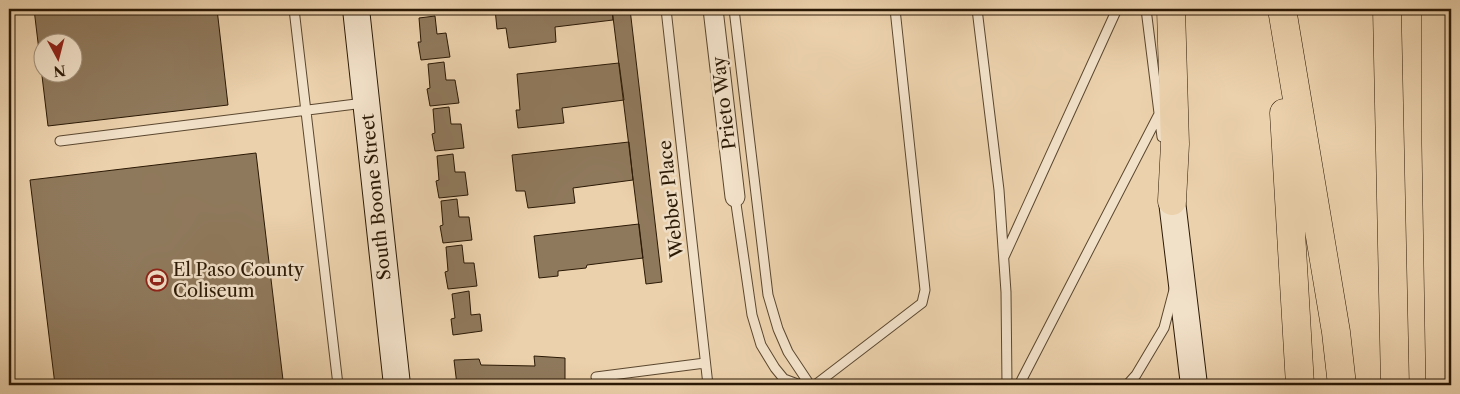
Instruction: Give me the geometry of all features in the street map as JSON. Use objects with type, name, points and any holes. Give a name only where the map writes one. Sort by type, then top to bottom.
[{"type":"highway","points":[[1171,9],[1175,144],[1172,201]]},
{"type":"highway","points":[[1280,9],[1300,385]]},
{"type":"highway","points":[[1280,9],[1336,332],[1342,385]]},
{"type":"highway","points":[[1387,9],[1395,385]]},
{"type":"highway","points":[[1436,9],[1440,385]]},
{"type":"street","name":"South Boone Street","points":[[356,9],[397,385]]},
{"type":"street","name":"Prieto Way","points":[[713,9],[735,197]]},
{"type":"street","points":[[1172,201],[1194,385]]},
{"type":"lane","points":[[294,9],[338,385]]},
{"type":"lane","name":"Webber Place","points":[[666,9],[708,385]]},
{"type":"lane","points":[[734,9],[768,295],[778,329],[788,352],[810,385]]},
{"type":"lane","points":[[814,385],[922,303],[925,290],[895,9]]},
{"type":"lane","points":[[977,9],[1000,190],[1006,292],[1007,385]]},
{"type":"lane","points":[[1004,258],[1117,9]]},
{"type":"lane","points":[[1146,9],[1163,143]]},
{"type":"lane","points":[[60,140],[366,103]]},
{"type":"lane","points":[[1019,385],[1159,114]]},
{"type":"lane","points":[[1165,153],[1172,201]]},
{"type":"lane","points":[[735,197],[752,315],[761,345],[784,379],[800,385]]},
{"type":"lane","points":[[1127,385],[1136,375],[1164,328],[1180,265]]},
{"type":"lane","points":[[596,377],[706,364]]},
{"type":"building","points":[[34,9],[217,9],[228,105],[48,126],[43,82],[82,82],[82,32],[37,32]]},
{"type":"building","points":[[416,9],[446,9],[446,10],[417,13]]},
{"type":"building","points":[[495,9],[612,9],[613,20],[555,27],[556,42],[509,48],[506,28],[497,29]]},
{"type":"building","points":[[612,9],[630,9],[662,282],[646,284]]},
{"type":"building","points":[[435,16],[437,34],[446,33],[450,57],[421,60],[418,42],[421,42],[419,18]]},
{"type":"building","points":[[444,62],[446,80],[455,80],[459,103],[430,106],[427,89],[430,88],[428,64]]},
{"type":"building","points":[[619,63],[624,100],[562,108],[564,123],[518,128],[516,110],[520,110],[517,74]]},
{"type":"building","points":[[449,107],[451,124],[461,124],[464,148],[435,151],[432,134],[435,133],[433,109]]},
{"type":"building","points":[[629,142],[633,180],[573,188],[575,203],[528,208],[525,191],[516,191],[512,155]]},
{"type":"building","name":"El Paso County Coliseum","points":[[256,153],[283,380],[242,385],[55,385],[30,180]]},
{"type":"building","points":[[453,154],[455,172],[465,172],[468,195],[439,198],[436,181],[439,180],[437,156]]},
{"type":"building","points":[[457,199],[459,217],[469,217],[472,240],[443,243],[440,226],[443,225],[441,201]]},
{"type":"building","points":[[639,224],[643,258],[587,265],[586,268],[558,271],[558,276],[539,278],[534,236]]},
{"type":"building","points":[[462,245],[464,263],[474,263],[477,286],[448,289],[445,272],[448,271],[446,247]]},
{"type":"building","points":[[469,291],[471,315],[480,314],[482,331],[453,335],[451,319],[455,318],[452,294]]},
{"type":"building","points":[[534,356],[565,358],[565,385],[457,385],[454,360],[479,359],[481,365],[535,366]]},
{"type":"place","name":"El Paso County Coliseum","points":[[157,280]]}]
